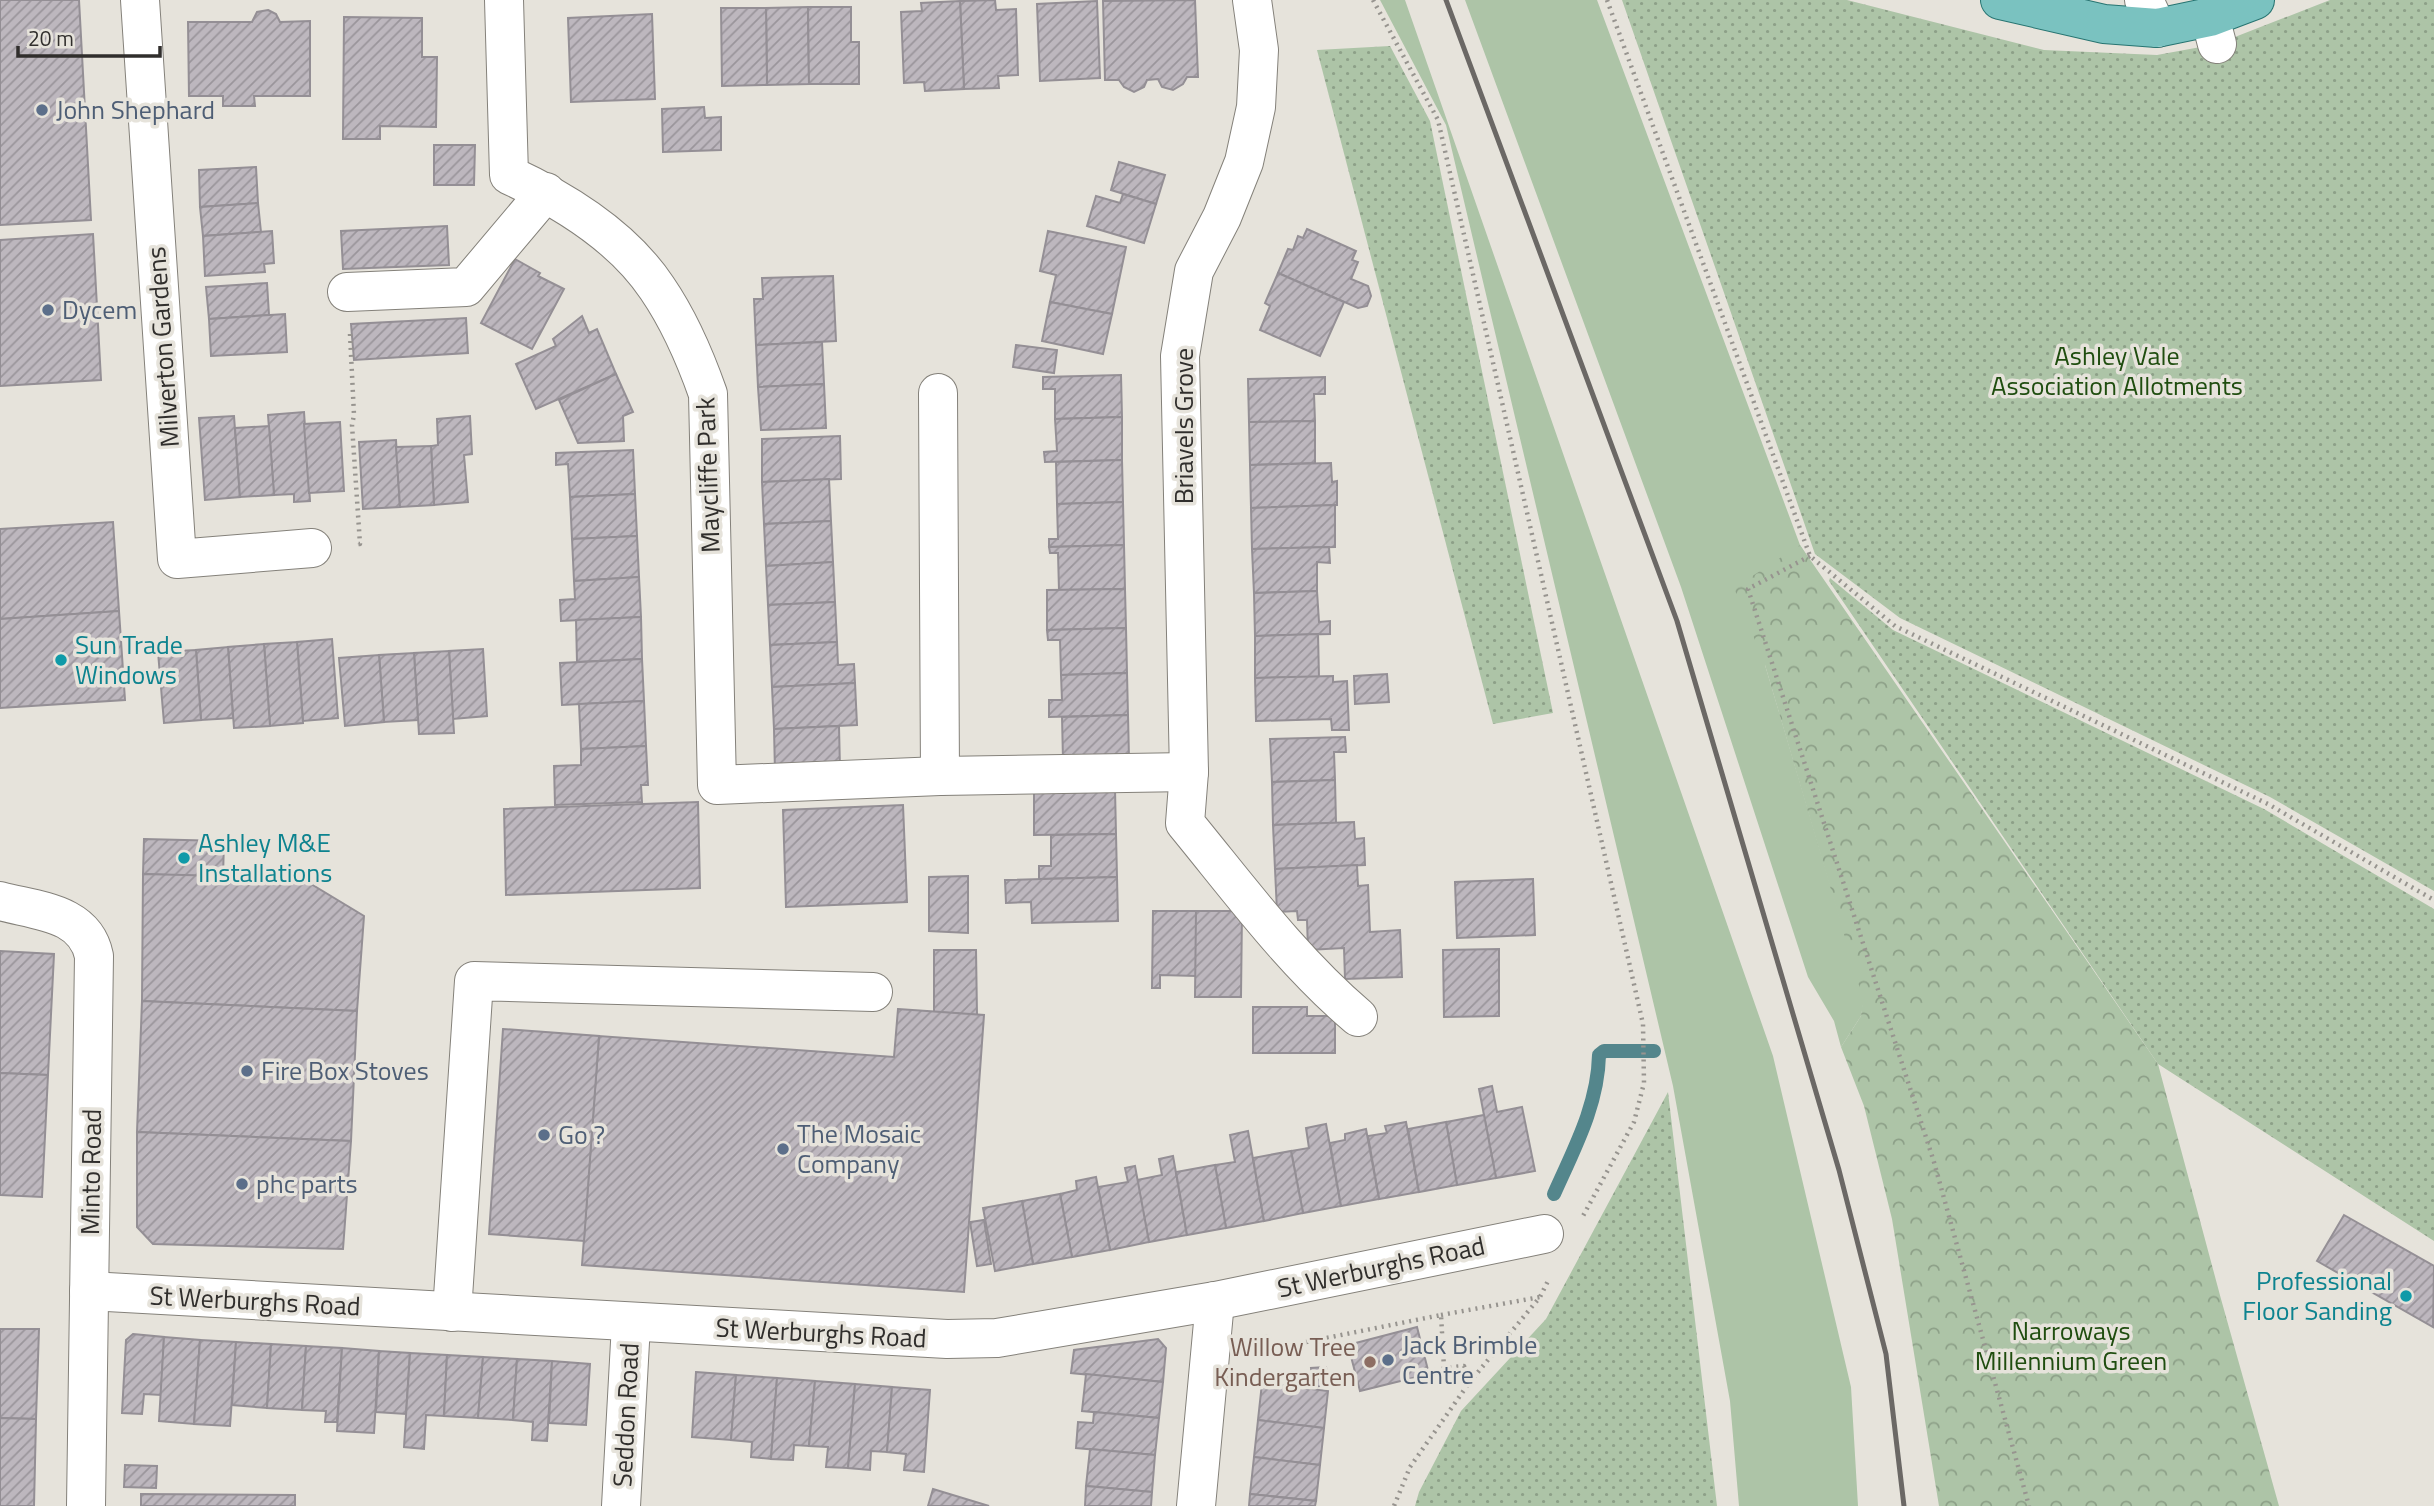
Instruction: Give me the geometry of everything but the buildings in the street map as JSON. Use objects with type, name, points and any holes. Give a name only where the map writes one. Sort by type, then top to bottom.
[{"type":"main road","points":[[2000,0],[2104,24],[2150,14],[2214,31],[2255,0]]},
{"type":"street","name":"Milverton Gardens","points":[[141,0],[177,559],[312,548]]},
{"type":"street","name":"Maycliffe Park","points":[[504,0],[509,175],[546,192],[591,222],[634,260],[656,286],[695,357],[708,394],[717,785],[940,776]]},
{"type":"street","name":"Briavels Grove","points":[[1252,0],[1259,50],[1256,107],[1244,162],[1222,217],[1194,271],[1180,356],[1189,772],[1185,823],[1274,932],[1331,994],[1358,1017]]},
{"type":"street","points":[[347,292],[466,287],[546,192]]},
{"type":"street","points":[[937,393],[940,776],[1189,772]]},
{"type":"street","name":"Minto Road","points":[[0,901],[67,918],[84,932],[94,956],[86,1506]]},
{"type":"street","points":[[452,1312],[474,981],[873,992]]},
{"type":"street","name":"St Werburghs Road","points":[[89,1291],[631,1324],[947,1339],[996,1338],[1215,1301],[1544,1234]]},
{"type":"street","points":[[1196,1506],[1215,1301]]},
{"type":"street","name":"Seddon Road","points":[[621,1506],[631,1324]]},
{"type":"path","points":[[1373,0],[1438,120],[1643,1024],[1644,1083]]},
{"type":"path","points":[[1607,0],[1810,556],[1895,626],[2268,804],[2434,900]]},
{"type":"path","points":[[312,548],[360,544],[347,292]]},
{"type":"path","points":[[1810,556],[1748,589],[1934,1162],[2029,1506]]},
{"type":"path","points":[[1265,1325],[1266,1350],[1539,1297]]},
{"type":"path","points":[[1394,1506],[1410,1467],[1469,1383],[1464,1366],[1444,1368],[1441,1315]]},
{"type":"green space","points":[[1380,0],[1405,0],[1773,1056],[1851,1387],[1858,1506],[1739,1506],[1730,1401],[1673,1086],[1446,125]]},
{"type":"green space","points":[[1465,0],[1597,0],[1800,545],[1826,586],[1765,665],[1864,999],[1861,1016],[1841,1047],[1834,1021],[1808,977],[1681,587]]},
{"type":"green space","name":"Ashley Vale Association Allotments","points":[[1622,0],[1847,0],[2044,50],[2157,55],[2217,44],[2330,0],[2434,0],[2434,891],[2270,797],[1900,618],[1815,554]]},
{"type":"green space","points":[[1390,46],[1430,121],[1553,713],[1493,724],[1317,50]]},
{"type":"green space","name":"Narroways Millennium Green","points":[[1800,545],[2158,1064],[2279,1506],[1939,1506],[1892,1219],[1864,1106],[1841,1047],[1861,1016],[1863,999],[1765,665],[1734,588]]},
{"type":"green space","points":[[1830,578],[1893,630],[2264,809],[2434,909],[2434,1241],[2158,1064],[1829,581]]},
{"type":"green space","points":[[1668,1092],[1717,1506],[1415,1506],[1419,1492],[1461,1411],[1546,1319]]},
{"type":"waterway","points":[[1554,1194],[1590,1109],[1599,1055],[1604,1051],[1654,1051]]},
{"type":"railway","points":[[1446,0],[1677,621],[1839,1170],[1886,1354],[1904,1506]]},
{"type":"place","name":"John Shephard","points":[[42,110]]},
{"type":"place","name":"Dycem","points":[[48,310]]},
{"type":"place","name":"Sun Trade Windows","points":[[61,660]]},
{"type":"place","name":"Ashley M&E Installations","points":[[184,858]]},
{"type":"place","name":"Fire Box Stoves","points":[[247,1071]]},
{"type":"place","name":"Go ?","points":[[544,1135]]},
{"type":"place","name":"The Mosaic Company","points":[[783,1149]]},
{"type":"place","name":"phc parts","points":[[242,1184]]},
{"type":"place","name":"Professional Floor Sanding","points":[[2406,1296]]},
{"type":"place","name":"Jack Brimble Centre","points":[[1388,1360]]},
{"type":"place","name":"Willow Tree Kindergarten","points":[[1370,1362]]}]
